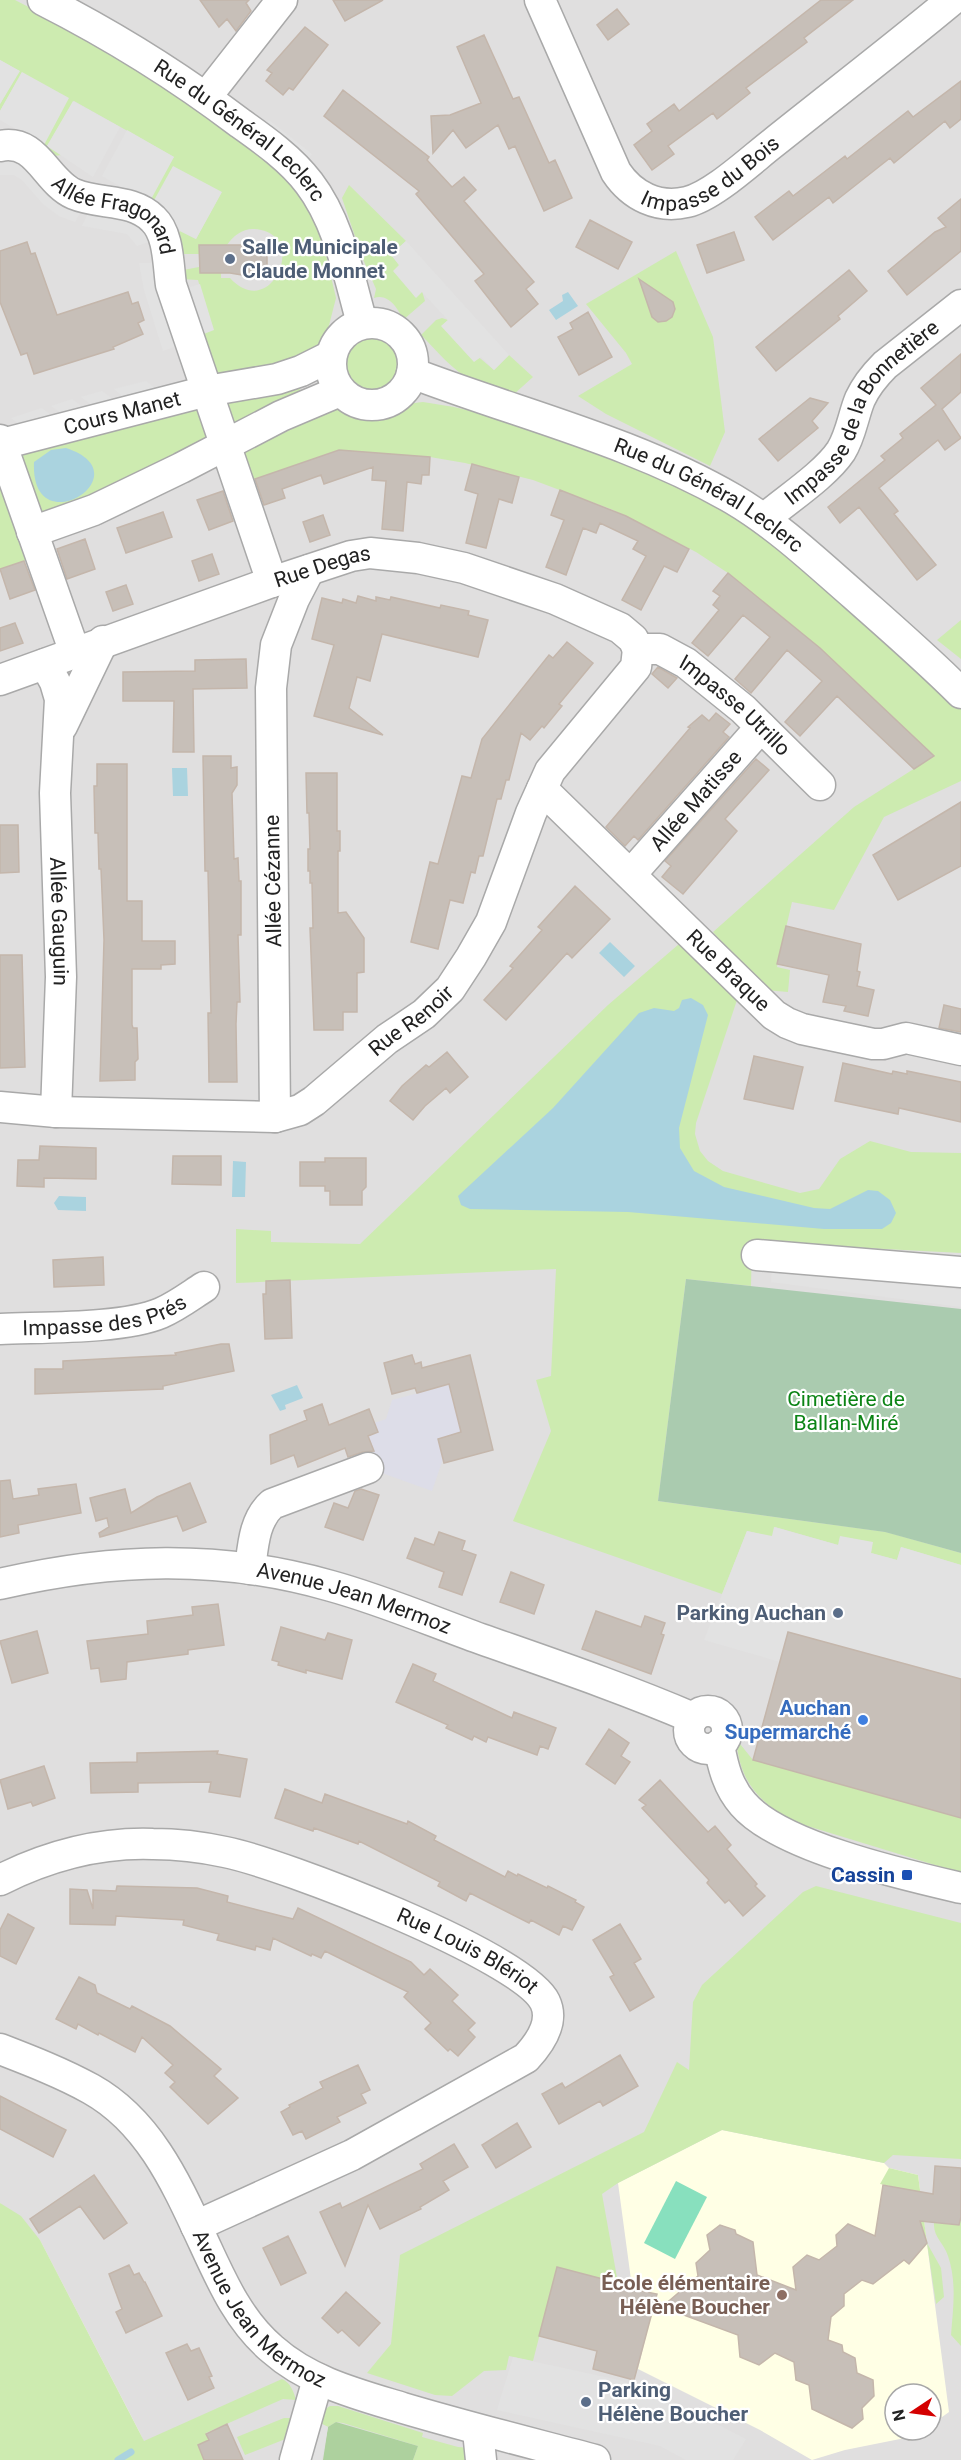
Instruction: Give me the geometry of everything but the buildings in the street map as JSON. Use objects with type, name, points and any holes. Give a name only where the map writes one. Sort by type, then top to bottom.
[{"type":"street","name":"Rue du Général Leclerc","points":[[43,0],[115,39],[206,97],[297,168],[321,201],[339,243],[362,323]]},
{"type":"street","points":[[206,97],[282,0]]},
{"type":"street","name":"Impasse du Bois","points":[[540,0],[616,172],[631,190],[665,204],[677,204],[697,199],[727,178],[864,72],[952,0]]},
{"type":"street","name":"Allée Fragonard","points":[[0,146],[14,145],[30,152],[56,181],[74,194],[134,206],[154,219],[164,238],[171,285],[226,445]]},
{"type":"street","name":"Impasse de la Bonnetière","points":[[764,519],[839,453],[848,438],[860,398],[866,387],[885,365],[961,305]]},
{"type":"street","points":[[362,323],[383,324],[401,334],[411,352],[412,373],[405,388],[386,403],[361,404],[346,397],[333,378],[331,356],[336,343],[344,332],[362,323]]},
{"type":"street","name":"Cours Manet","points":[[75,653],[1,442],[207,391],[277,379],[301,371],[331,356]]},
{"type":"street","name":"Rue du Général Leclerc","points":[[412,373],[536,414],[639,454],[723,494],[764,519],[824,568],[961,693]]},
{"type":"street","points":[[32,532],[94,510],[281,416],[340,391]]},
{"type":"street","name":"Allée Cézanne","points":[[226,445],[264,585],[276,645]]},
{"type":"street","name":"Rue Degas","points":[[0,680],[103,641],[264,585],[351,556],[370,553],[418,558],[464,568],[555,599],[620,628],[633,639],[638,649]]},
{"type":"street","name":"Allée Cézanne","points":[[275,1117],[271,688],[276,645],[294,599],[309,570]]},
{"type":"street","name":"Allée Gauguin","points":[[60,731],[103,641]]},
{"type":"street","name":"Impasse Utrillo","points":[[638,649],[652,648],[675,655],[743,709],[820,784]]},
{"type":"street","name":"Rue Renoir","points":[[0,1107],[56,1112],[275,1117],[300,1110],[314,1101],[387,1039],[429,1010],[450,988],[491,922],[531,813],[550,771],[636,667],[638,649]]},
{"type":"street","name":"Allée Gauguin","points":[[45,664],[55,682],[60,699],[55,793],[61,977],[56,1112]]},
{"type":"street","name":"Allée Matisse","points":[[631,873],[761,727]]},
{"type":"street","name":"Rue Braque","points":[[542,789],[631,873],[774,1015],[802,1029],[873,1044],[906,1038],[961,1050]]},
{"type":"street","points":[[758,1255],[961,1272]]},
{"type":"street","name":"Impasse des Prés","points":[[0,1329],[127,1321],[159,1314],[204,1287]]},
{"type":"street","points":[[249,1569],[259,1522],[264,1512],[272,1504],[368,1468]]},
{"type":"street","name":"Avenue Jean Mermoz","points":[[0,1584],[53,1572],[122,1563],[207,1563],[301,1578],[376,1600],[648,1699],[693,1718],[703,1711],[720,1715],[727,1731],[719,1745],[724,1772],[733,1791],[756,1817],[780,1832],[837,1854],[961,1888]]},
{"type":"street","name":"Rue Louis Blériot","points":[[0,1880],[30,1865],[102,1846],[153,1844],[225,1852],[312,1878],[429,1928],[492,1959],[524,1979],[545,2000],[549,2014],[545,2030],[538,2045],[519,2062],[352,2155],[196,2226]]},
{"type":"street","name":"Avenue Jean Mermoz","points":[[0,2049],[93,2090],[130,2119],[160,2155],[225,2287],[256,2335],[290,2364],[337,2387],[478,2431],[595,2460]]},
{"type":"street","points":[[295,2460],[318,2379]]},
{"type":"street","points":[[478,2431],[482,2460]]},
{"type":"shaded area","points":[[0,0],[961,0],[961,2460],[147,2460],[144,2442],[139,2431],[40,2240],[0,2203]]},
{"type":"shaded area","points":[[0,60],[20,71],[0,104]]},
{"type":"shaded area","points":[[22,72],[69,98],[44,145],[0,120],[0,111]]},
{"type":"shaded area","points":[[73,101],[120,127],[93,177],[47,146]]},
{"type":"shaded area","points":[[269,120],[312,154],[306,162],[264,128]]},
{"type":"shaded area","points":[[127,130],[174,157],[149,203],[102,176]]},
{"type":"shaded area","points":[[0,158],[17,158],[83,208],[75,222],[59,216],[43,204],[22,180],[14,175],[0,175]]},
{"type":"shaded area","points":[[173,166],[222,192],[196,239],[180,231],[168,213],[152,204]]},
{"type":"shaded area","points":[[90,209],[134,219],[154,240],[137,246],[127,234],[82,226]]},
{"type":"shaded area","points":[[406,241],[509,355],[494,370],[481,357],[474,362],[441,326],[448,320],[422,292],[416,298],[393,271],[399,265],[391,255]]},
{"type":"shaded area","points":[[139,263],[156,263],[179,345],[163,351],[144,290]]},
{"type":"shaded area","points":[[200,284],[214,330],[196,337],[181,290]]},
{"type":"shaded area","points":[[146,381],[165,397],[132,404],[114,389]]},
{"type":"shaded area","points":[[102,391],[122,406],[100,411],[81,397]]},
{"type":"shaded area","points":[[72,399],[92,414],[71,420],[51,406]]},
{"type":"shaded area","points":[[42,408],[61,423],[30,432],[11,418]]},
{"type":"shaded area","points":[[772,1266],[961,1290],[961,1307],[771,1282]]},
{"type":"shaded area","points":[[460,1382],[462,1432],[438,1439],[443,1459],[432,1491],[368,1468],[374,1451],[368,1436],[374,1423],[386,1419],[392,1400]]},
{"type":"shaded area","name":"Parking Auchan","points":[[774,1527],[838,1545],[840,1536],[873,1542],[871,1553],[897,1560],[901,1547],[961,1565],[961,1680],[780,1662],[704,1640],[747,1531],[772,1536]]},
{"type":"shaded area","name":"École élémentaire Hélène Boucher","points":[[722,2130],[884,2163],[889,2168],[918,2175],[949,2412],[943,2416],[943,2382],[883,2382],[883,2442],[885,2442],[845,2450],[812,2460],[760,2430],[638,2369],[653,2307],[630,2300],[632,2287],[618,2183]]},
{"type":"shaded area","name":"Parking Hélène Boucher","points":[[513,2357],[619,2380],[656,2393],[746,2439],[733,2460],[686,2460],[660,2446],[497,2410]]},
{"type":"shaded area","points":[[316,2421],[328,2427],[322,2460],[306,2460]]},
{"type":"green space","points":[[0,0],[15,0],[129,59],[277,168],[301,193],[321,234],[336,298],[325,341],[318,351],[221,382],[196,337],[203,298],[198,280],[180,279],[178,271],[199,267],[200,273],[221,273],[221,278],[230,278],[245,289],[259,290],[271,283],[279,272],[282,258],[280,244],[270,234],[249,229],[238,234],[227,245],[200,245],[199,254],[175,254],[175,243],[180,231],[196,239],[221,193],[152,204],[168,213],[163,214],[134,198],[174,157],[74,101],[47,146],[62,155],[53,156],[41,148],[22,72],[0,111],[0,104],[19,71],[0,60]]},
{"type":"green space","points":[[349,185],[406,241],[391,254],[415,297],[422,291],[425,301],[403,320],[395,306],[388,300],[374,298],[376,289],[362,257],[342,198]]},
{"type":"green space","points":[[676,251],[713,337],[725,432],[710,466],[606,414],[578,396],[632,364],[626,353],[586,304]]},
{"type":"green space","points":[[442,318],[448,320],[442,326],[494,370],[509,355],[533,377],[513,395],[466,377],[445,360],[421,335],[436,320]]},
{"type":"green space","points":[[366,337],[376,337],[386,341],[394,349],[398,364],[394,379],[386,387],[376,391],[366,391],[356,387],[348,379],[344,369],[344,359],[348,349],[356,341]]},
{"type":"green space","points":[[297,381],[303,397],[235,423],[230,420],[226,410],[233,397]]},
{"type":"green space","points":[[423,402],[537,427],[718,500],[757,529],[961,707],[961,781],[884,817],[834,910],[792,902],[777,967],[790,970],[788,992],[765,990],[713,932],[854,807],[934,756],[820,649],[728,573],[696,552],[613,510],[533,480],[430,457],[338,450],[253,480],[239,459],[250,440],[263,443],[339,406],[347,412],[363,416],[406,404]]},
{"type":"green space","points":[[199,409],[210,440],[51,518],[35,511],[20,459],[27,450],[40,442]]},
{"type":"green space","points":[[0,472],[30,559],[0,569]]},
{"type":"green space","points":[[961,620],[961,659],[937,640]]},
{"type":"green space","points":[[679,944],[738,997],[696,1123],[695,1134],[700,1151],[708,1161],[723,1171],[800,1193],[819,1189],[840,1159],[870,1141],[911,1152],[961,1153],[961,1253],[752,1242],[751,1286],[686,1279],[658,1501],[886,1532],[961,1553],[961,1565],[901,1547],[897,1560],[871,1553],[872,1542],[838,1545],[775,1527],[772,1537],[747,1531],[722,1594],[513,1521],[551,1431],[536,1380],[551,1376],[556,1269],[236,1283],[236,1229],[271,1231],[271,1242],[360,1244],[608,1005]]},
{"type":"green space","name":"Cimetière de Ballan-Miré","points":[[686,1279],[961,1309],[961,1553],[885,1532],[658,1501]]},
{"type":"green space","points":[[736,1739],[753,1760],[961,1818],[961,1873],[791,1821],[768,1805],[752,1788],[741,1766]]},
{"type":"green space","points":[[816,1886],[961,1923],[961,2159],[893,2155],[884,2163],[722,2130],[618,2183],[602,2194],[618,2283],[557,2267],[533,2361],[509,2356],[506,2370],[484,2371],[452,2396],[435,2395],[367,2373],[391,2344],[400,2255],[644,2132],[677,2062],[689,2070],[693,2002],[702,1985],[803,1892]]},
{"type":"green space","points":[[889,2168],[918,2175],[927,2243],[909,2190],[880,2184]]},
{"type":"green space","points":[[676,2181],[707,2197],[675,2259],[644,2243]]},
{"type":"green space","points":[[0,2203],[21,2216],[40,2240],[144,2441],[282,2379],[293,2391],[296,2400],[283,2399],[206,2433],[209,2440],[198,2445],[204,2460],[0,2460]]},
{"type":"green space","points":[[960,2217],[961,2346],[951,2335],[954,2296],[951,2266],[934,2228],[934,2223],[959,2225]]},
{"type":"green space","points":[[927,2243],[941,2268],[944,2297],[936,2304]]},
{"type":"green space","points":[[330,2406],[338,2406],[423,2433],[422,2437],[458,2447],[472,2448],[472,2460],[413,2460],[418,2446],[343,2423],[336,2422],[328,2427],[318,2422],[322,2411]]},
{"type":"green space","points":[[284,2418],[294,2418],[288,2438],[245,2455],[237,2437]]},
{"type":"green space","points":[[336,2422],[418,2446],[413,2460],[323,2460],[328,2427]]},
{"type":"water","points":[[568,292],[578,306],[556,320],[549,310],[563,301],[562,295]]},
{"type":"water","points":[[66,448],[87,460],[94,473],[90,486],[78,497],[63,502],[49,499],[38,487],[34,462],[51,450]]},
{"type":"water","points":[[172,768],[187,768],[188,796],[173,796]]},
{"type":"water","points":[[610,942],[635,966],[624,977],[599,953]]},
{"type":"water","points":[[691,998],[703,1005],[708,1015],[679,1128],[680,1148],[694,1171],[724,1187],[814,1208],[830,1209],[868,1190],[878,1191],[890,1200],[896,1213],[891,1223],[882,1229],[824,1229],[628,1212],[470,1209],[461,1205],[458,1196],[553,1108],[639,1013],[654,1008],[674,1011],[679,1008],[682,1000]]},
{"type":"water","points":[[233,1161],[246,1162],[245,1197],[232,1197]]},
{"type":"water","points":[[59,1196],[86,1197],[86,1211],[58,1210],[54,1203]]},
{"type":"water","points":[[297,1385],[303,1398],[285,1405],[286,1409],[280,1411],[271,1395]]},
{"type":"waterway","points":[[118,2460],[131,2452]]},
{"type":"place","name":"Salle Municipale Claude Monnet","points":[[230,259]]},
{"type":"place","name":"Parking Auchan","points":[[838,1613]]},
{"type":"place","name":"Auchan Supermarché","points":[[863,1720]]},
{"type":"place","name":"Cassin","points":[[907,1875]]},
{"type":"place","name":"École élémentaire Hélène Boucher","points":[[782,2295]]},
{"type":"place","name":"Parking Hélène Boucher","points":[[586,2402]]}]
